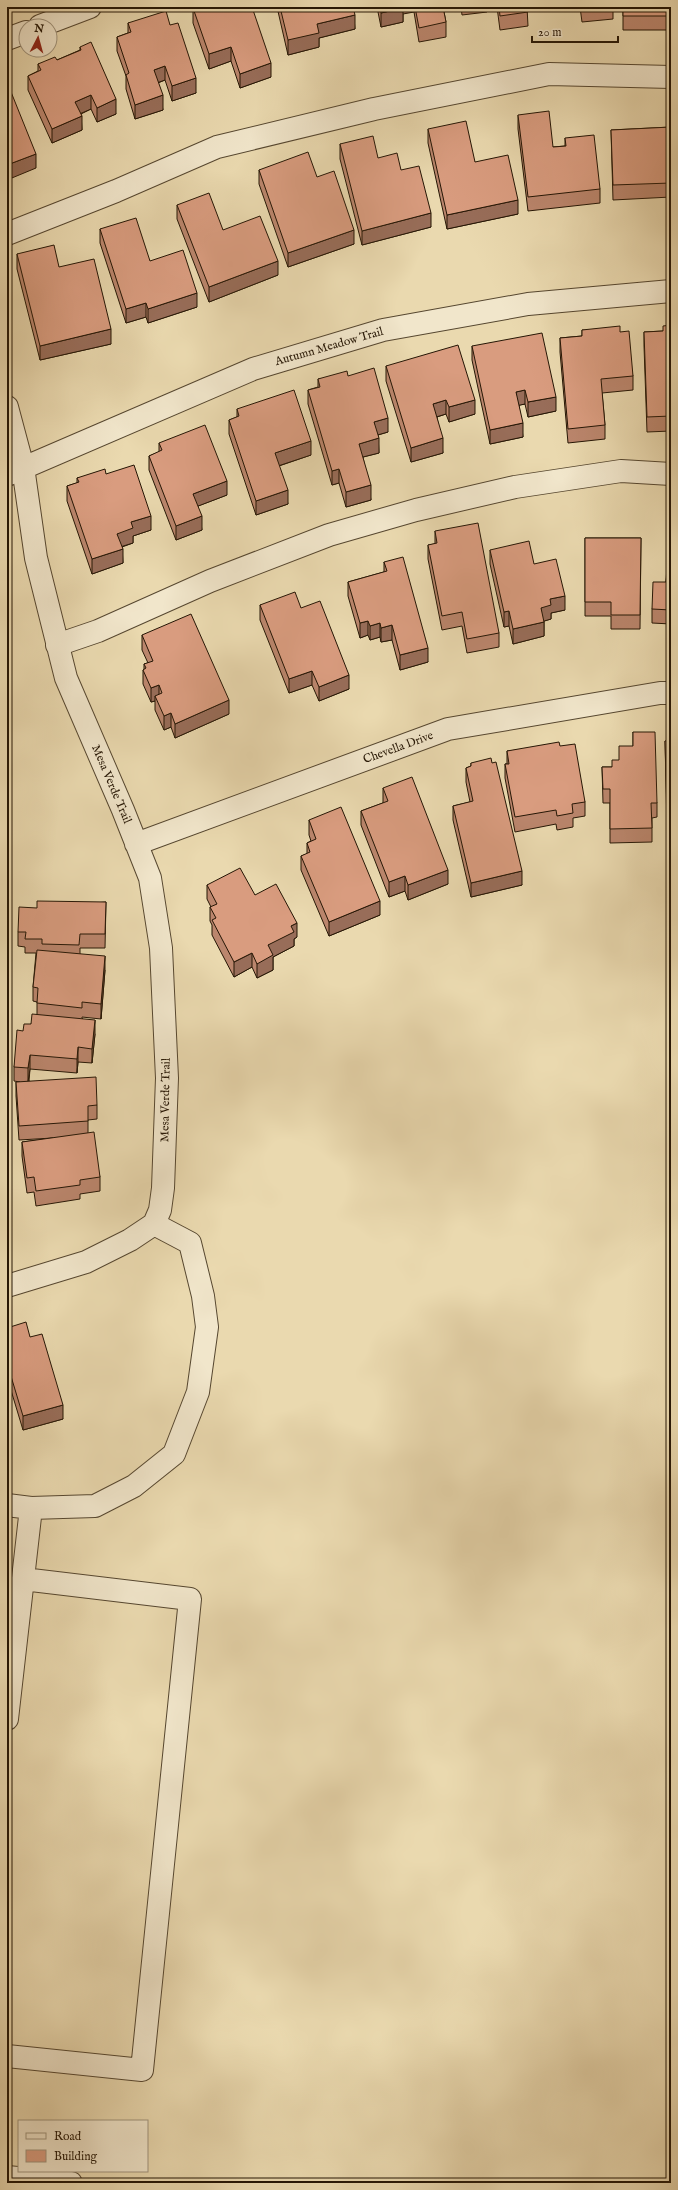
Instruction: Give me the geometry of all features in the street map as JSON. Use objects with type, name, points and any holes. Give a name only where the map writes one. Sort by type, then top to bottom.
[{"type":"street","points":[[58,19],[90,7]]},
{"type":"street","points":[[7,39],[18,35]]},
{"type":"street","points":[[7,234],[116,191],[217,148],[374,110],[549,74],[671,77]]},
{"type":"street","name":"Autumn Meadow Trail","points":[[15,471],[253,369],[383,330],[528,304],[671,291]]},
{"type":"street","name":"Mesa Verde Trail","points":[[7,408],[15,471],[66,678],[150,878],[161,948],[167,1078],[164,1168],[160,1210],[154,1224]]},
{"type":"street","points":[[57,645],[98,631],[210,581],[329,535],[416,510],[515,487],[621,471],[671,474]]},
{"type":"street","name":"Chevella Drive","points":[[136,844],[448,729],[660,693],[671,693]]},
{"type":"street","points":[[7,1286],[86,1262],[130,1240],[154,1224],[190,1243],[204,1296],[207,1327],[198,1392],[174,1454],[134,1486],[95,1506],[31,1508],[7,1505]]},
{"type":"street","points":[[7,1719],[31,1508]]},
{"type":"street","points":[[7,2056],[142,2070],[190,1599],[23,1579]]},
{"type":"street","points":[[7,2176],[62,2183]]},
{"type":"building","points":[[252,7],[271,63],[240,74],[231,47],[209,54],[193,8]]},
{"type":"building","points":[[280,7],[353,7],[355,15],[317,24],[319,33],[288,40]]},
{"type":"building","points":[[380,7],[403,7],[403,8],[381,13]]},
{"type":"building","points":[[415,7],[443,7],[446,22],[419,28]]},
{"type":"building","points":[[499,7],[527,7],[528,12],[500,16]]},
{"type":"building","points":[[623,7],[671,7],[671,16],[623,16]]},
{"type":"building","points":[[166,11],[170,25],[178,23],[196,78],[172,86],[165,66],[154,70],[163,95],[135,105],[126,75],[129,73],[117,37],[131,32],[128,23]]},
{"type":"building","points":[[91,42],[116,99],[97,108],[91,95],[75,102],[82,116],[52,129],[28,76],[41,70],[38,64],[53,58],[56,58],[57,60],[81,50],[80,47]]},
{"type":"building","points":[[7,82],[36,154],[7,165]]},
{"type":"building","points":[[549,111],[553,147],[566,146],[565,138],[594,135],[600,189],[528,197],[518,115]]},
{"type":"building","points":[[466,121],[475,162],[508,155],[518,200],[447,215],[428,129]]},
{"type":"building","points":[[671,127],[671,183],[613,185],[611,130]]},
{"type":"building","points":[[373,136],[378,158],[397,153],[401,170],[419,166],[431,213],[362,231],[340,144]]},
{"type":"building","points":[[308,152],[317,177],[334,171],[354,230],[288,253],[259,170]]},
{"type":"building","points":[[209,193],[223,230],[260,216],[278,261],[209,287],[177,205]]},
{"type":"building","points":[[136,218],[150,261],[183,250],[197,293],[148,309],[146,303],[126,309],[100,229]]},
{"type":"building","points":[[54,245],[59,267],[94,259],[111,329],[40,346],[17,254]]},
{"type":"building","points":[[671,325],[671,416],[647,417],[644,332],[663,331],[663,326]]},
{"type":"building","points":[[620,326],[620,332],[629,331],[633,376],[601,379],[605,425],[568,429],[560,338],[582,336],[582,330]]},
{"type":"building","points":[[542,333],[556,397],[528,402],[525,390],[516,392],[523,423],[490,430],[472,346]]},
{"type":"building","points":[[458,345],[475,400],[449,407],[446,400],[433,404],[443,438],[411,448],[386,366]]},
{"type":"building","points":[[374,368],[388,418],[374,422],[379,438],[359,444],[371,485],[346,492],[339,469],[332,471],[308,390],[320,387],[318,379],[347,371],[348,376]]},
{"type":"building","points":[[294,390],[311,441],[275,453],[288,490],[256,501],[229,420],[239,416],[237,409]]},
{"type":"building","points":[[205,425],[227,481],[193,494],[202,516],[176,526],[149,456],[162,450],[159,443]]},
{"type":"building","points":[[134,465],[151,516],[131,522],[133,528],[117,534],[123,549],[92,559],[67,486],[79,482],[77,478],[105,469],[106,474]]},
{"type":"building","points":[[478,523],[499,633],[467,639],[462,612],[442,616],[428,545],[437,543],[435,531]]},
{"type":"building","points":[[669,534],[671,534],[671,610],[652,609],[653,582],[666,582]]},
{"type":"building","points":[[585,538],[641,538],[640,615],[611,615],[611,602],[585,602]]},
{"type":"building","points":[[529,541],[534,564],[556,559],[565,596],[550,599],[551,605],[541,608],[544,622],[513,629],[509,611],[504,612],[490,550]]},
{"type":"building","points":[[403,557],[428,648],[400,655],[392,625],[381,628],[380,623],[370,626],[368,621],[360,623],[348,582],[387,571],[384,562]]},
{"type":"building","points":[[295,592],[301,608],[320,601],[349,675],[319,687],[312,671],[289,679],[260,605]]},
{"type":"building","points":[[191,614],[229,700],[175,724],[171,713],[164,716],[155,696],[162,693],[159,685],[151,688],[143,670],[146,668],[144,664],[153,661],[142,635]]},
{"type":"building","points":[[633,732],[655,732],[657,803],[651,803],[652,828],[610,829],[610,789],[603,789],[602,767],[612,767],[612,760],[619,760],[619,746],[633,746]]},
{"type":"building","points":[[665,741],[671,741],[671,812],[667,812]]},
{"type":"building","points":[[559,742],[560,746],[575,744],[585,802],[572,804],[573,813],[557,816],[556,810],[515,817],[505,764],[509,764],[507,751]]},
{"type":"building","points":[[491,758],[492,763],[496,762],[522,871],[471,883],[453,806],[473,801],[466,768],[471,766],[471,763]]},
{"type":"building","points":[[412,777],[448,870],[408,885],[405,876],[389,882],[361,811],[388,801],[383,788]]},
{"type":"building","points":[[341,807],[380,901],[329,922],[301,856],[310,852],[307,843],[316,839],[309,820]]},
{"type":"building","points":[[240,868],[255,895],[276,884],[297,923],[291,926],[294,932],[268,945],[273,955],[257,964],[252,953],[234,962],[212,920],[216,918],[210,907],[217,904],[207,885]]},
{"type":"building","points":[[37,901],[106,902],[105,934],[80,934],[79,945],[42,944],[42,939],[25,939],[26,932],[18,932],[19,907],[37,908]]},
{"type":"building","points":[[37,950],[105,956],[101,1004],[82,1002],[82,1008],[37,1003],[38,988],[33,987]]},
{"type":"building","points":[[32,1014],[95,1020],[92,1049],[78,1047],[77,1059],[30,1055],[28,1068],[14,1067],[17,1030],[23,1031],[24,1024],[31,1024]]},
{"type":"building","points":[[96,1077],[97,1105],[88,1106],[88,1121],[19,1126],[16,1082]]},
{"type":"building","points":[[94,1132],[100,1177],[80,1180],[80,1185],[36,1191],[34,1177],[27,1178],[22,1142]]},
{"type":"building","points":[[26,1322],[30,1337],[42,1334],[63,1405],[23,1416],[7,1363],[7,1328]]}]
